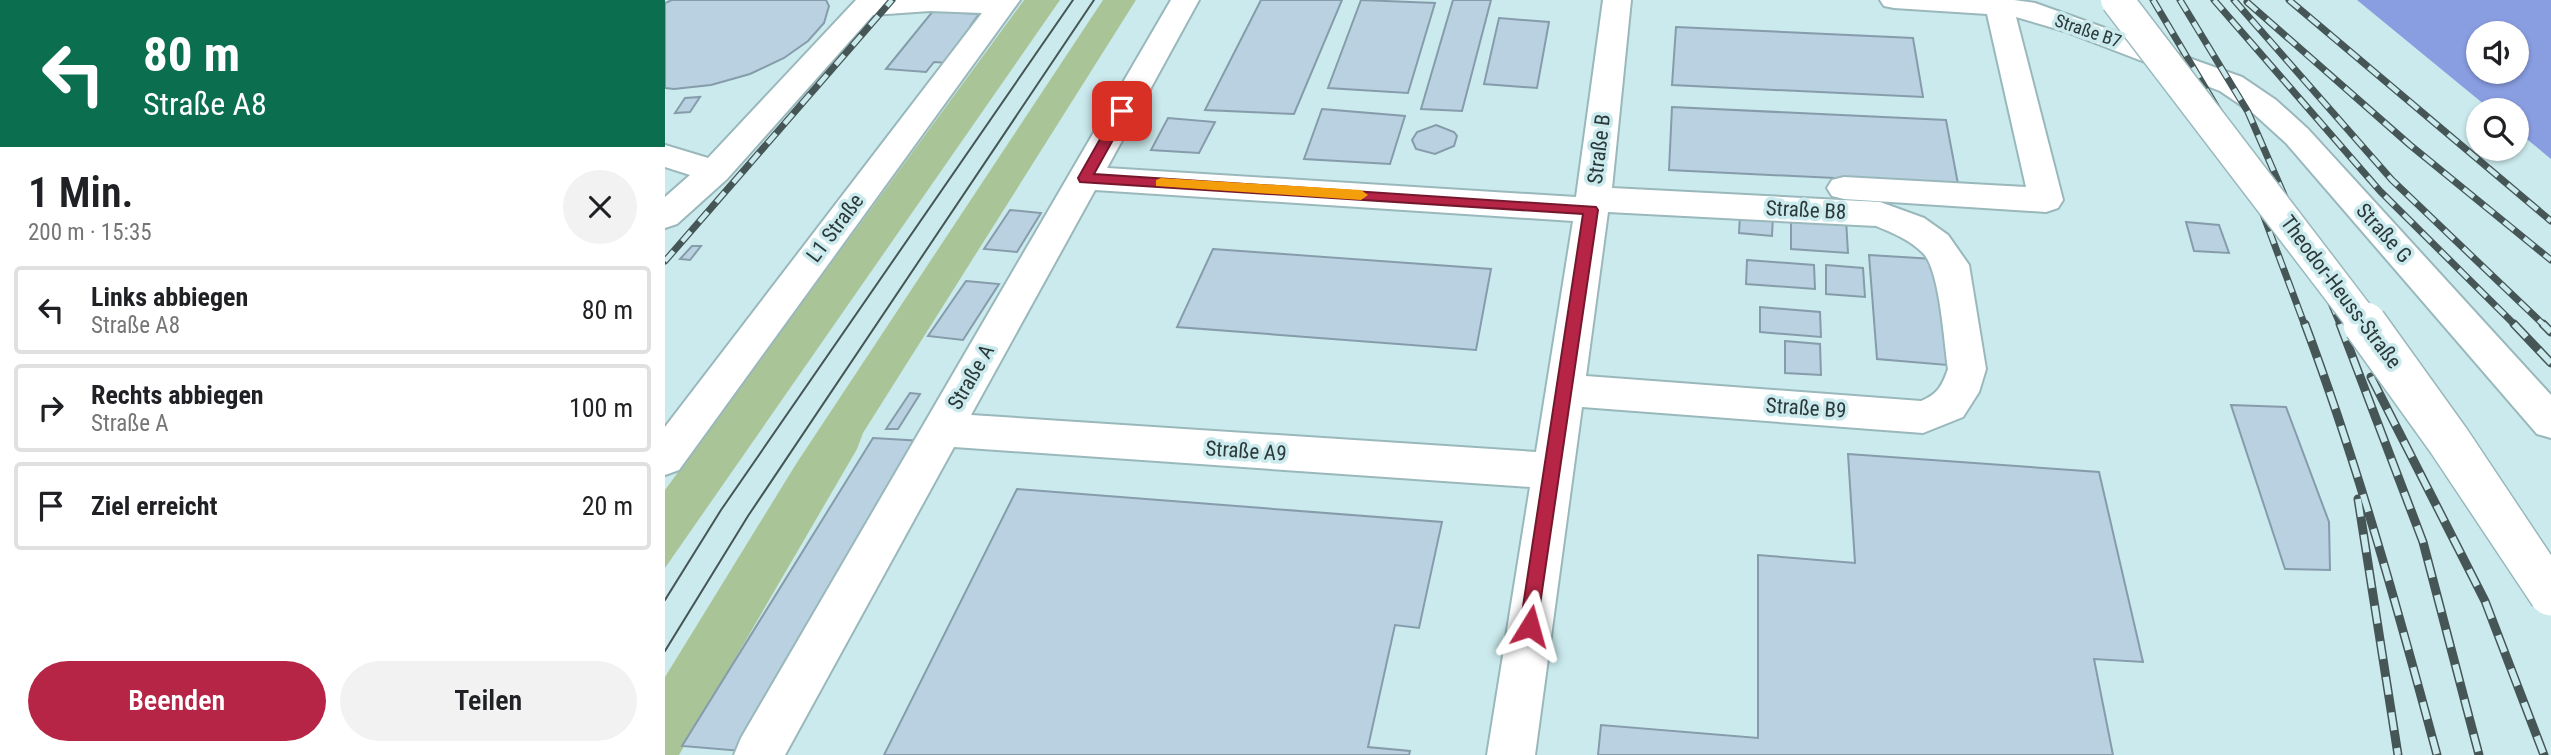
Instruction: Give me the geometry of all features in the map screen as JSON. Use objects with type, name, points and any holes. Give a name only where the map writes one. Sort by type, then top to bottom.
[{"type":"main road","name":"Straße A","points":[[758,755],[1185,0]]},
{"type":"main road","name":"Straße B","points":[[1511,755],[1593,194],[1617,0]]},
{"type":"main road","name":"Straße B7","points":[[1894,0],[1999,6],[2035,12],[2067,12],[2196,69]]},
{"type":"main road","name":"Theodor-Heuss-Straße","points":[[2117,0],[2365,321],[2490,496],[2551,594]]},
{"type":"main road","points":[[665,216],[715,171],[868,4],[1005,3]]},
{"type":"main road","name":"L1 Straße","points":[[665,458],[1005,3]]},
{"type":"main road","points":[[1085,178],[1593,194],[2046,200],[1999,6]]},
{"type":"main road","name":"Straße G","points":[[2196,69],[2231,84],[2265,107],[2297,136],[2551,422]]},
{"type":"main road","points":[[665,156],[715,171]]},
{"type":"main road","name":"Straße B8","points":[[1593,194],[1880,214],[1912,227],[1936,244],[1951,265],[1959,315]]},
{"type":"main road","name":"Straße B9","points":[[1564,390],[1923,417],[1949,406],[1960,392],[1967,369],[1959,315]]},
{"type":"main road","name":"Straße A9","points":[[941,430],[1552,471]]},
{"type":"green space","points":[[1024,0],[1060,0],[665,568],[665,490]]},
{"type":"green space","points":[[1103,0],[1136,0],[863,433],[857,449],[679,755],[665,755],[665,677],[796,464]]},
{"type":"water","points":[[2357,0],[2551,0],[2551,159],[2529,141],[2529,98],[2476,98]]},
{"type":"building","points":[[672,0],[826,0],[829,6],[824,23],[808,41],[784,58],[750,74],[711,85],[674,89],[665,88],[665,3]]},
{"type":"building","points":[[1261,0],[1342,0],[1294,114],[1205,110]]},
{"type":"building","points":[[1361,0],[1435,3],[1408,93],[1328,88]]},
{"type":"building","points":[[1453,0],[1491,0],[1462,111],[1421,109]]},
{"type":"building","points":[[933,11],[979,14],[971,25],[977,25],[948,63],[934,62],[926,72],[886,69]]},
{"type":"building","points":[[1499,18],[1549,22],[1537,88],[1484,84]]},
{"type":"building","points":[[1676,27],[1913,38],[1923,97],[1672,85]]},
{"type":"building","points":[[700,97],[690,112],[675,113],[685,98]]},
{"type":"building","points":[[1672,107],[1946,120],[1958,184],[1669,170]]},
{"type":"building","points":[[1322,109],[1405,116],[1390,164],[1304,159]]},
{"type":"building","points":[[1168,118],[1215,122],[1199,153],[1151,150]]},
{"type":"building","points":[[1436,125],[1454,132],[1457,136],[1454,146],[1435,154],[1416,149],[1412,140],[1417,132]]},
{"type":"building","points":[[1010,210],[1041,213],[1017,252],[984,249]]},
{"type":"building","points":[[1740,214],[1773,216],[1772,236],[1739,233]]},
{"type":"building","points":[[1791,216],[1846,219],[1848,253],[1791,249]]},
{"type":"building","points":[[2186,222],[2219,225],[2229,253],[2194,251]]},
{"type":"building","points":[[692,246],[701,246],[690,260],[680,259]]},
{"type":"building","points":[[1213,249],[1491,269],[1476,350],[1177,327]]},
{"type":"building","points":[[1869,255],[1934,259],[1947,365],[1877,359]]},
{"type":"building","points":[[1747,260],[1814,265],[1815,289],[1746,284]]},
{"type":"building","points":[[1826,265],[1863,268],[1865,297],[1826,294]]},
{"type":"building","points":[[966,281],[999,284],[963,340],[928,336]]},
{"type":"building","points":[[1760,307],[1820,312],[1821,337],[1760,332]]},
{"type":"building","points":[[1785,341],[1820,344],[1821,375],[1785,373]]},
{"type":"building","points":[[910,393],[920,394],[898,429],[886,429]]},
{"type":"building","points":[[2231,405],[2286,407],[2329,522],[2330,570],[2285,569]]},
{"type":"building","points":[[873,438],[923,441],[742,751],[682,746]]},
{"type":"building","points":[[1848,454],[2099,472],[2143,662],[2094,659],[2113,755],[1598,755],[1601,725],[1758,738],[1758,555],[1855,563]]},
{"type":"building","points":[[1017,489],[1442,522],[1419,628],[1395,625],[1368,747],[1410,751],[1409,755],[884,755]]},
{"type":"tram line","points":[[665,600],[721,510],[1073,0]]},
{"type":"tram line","points":[[665,651],[748,516],[1094,0]]},
{"type":"railway","points":[[665,261],[892,0]]},
{"type":"railway","points":[[2153,0],[2219,111],[2242,158],[2305,326]]},
{"type":"railway","points":[[2180,0],[2248,112],[2341,326]]},
{"type":"railway","points":[[2214,0],[2380,191],[2514,324]]},
{"type":"railway","points":[[2234,0],[2392,180],[2545,326]]},
{"type":"railway","points":[[2289,0],[2551,221]]},
{"type":"railway","points":[[2247,2],[2410,145],[2551,260]]},
{"type":"railway","points":[[2305,324],[2360,484],[2437,755]]},
{"type":"railway","points":[[2340,324],[2423,542],[2479,755]]},
{"type":"railway","points":[[2514,324],[2551,363]]},
{"type":"railway","points":[[2545,326],[2551,332]]},
{"type":"railway","points":[[2371,377],[2485,601],[2544,755]]},
{"type":"railway","points":[[2358,499],[2398,755]]},
{"type":"slow traffic","points":[[1161,183],[1361,195]]},
{"type":"route","points":[[1122,111],[1085,178],[1591,210],[1530,626]]}]
